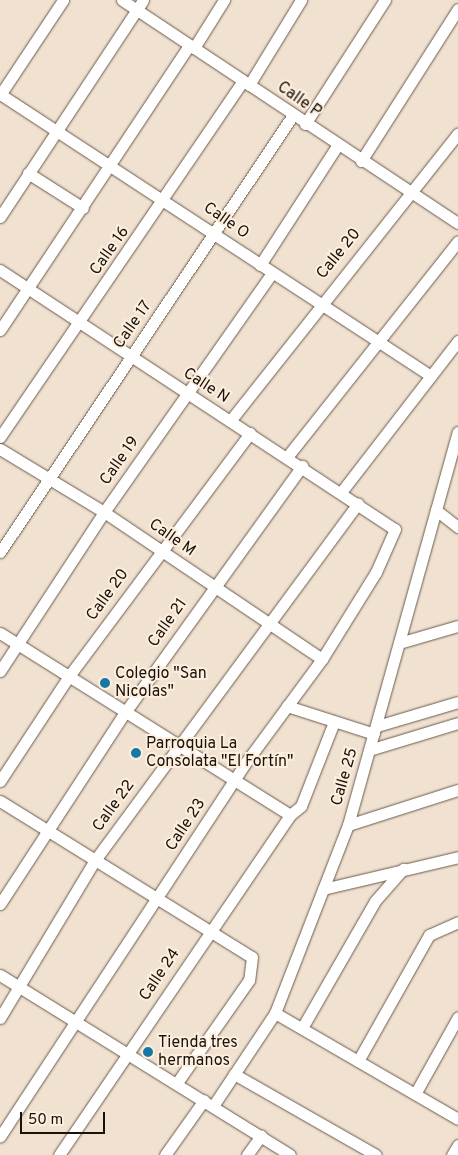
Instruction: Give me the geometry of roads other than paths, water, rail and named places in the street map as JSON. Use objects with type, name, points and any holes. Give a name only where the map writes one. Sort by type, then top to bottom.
[{"type":"street","points":[[0,94],[63,0]]},
{"type":"street","name":"Calle P","points":[[122,0],[140,5],[191,46],[408,195],[458,224]]},
{"type":"street","points":[[0,330],[30,289],[110,166],[224,0]]},
{"type":"street","name":"Calle 16","points":[[0,437],[246,83],[301,0]]},
{"type":"street","points":[[305,124],[385,0]]},
{"type":"street","points":[[0,217],[140,5]]},
{"type":"street","points":[[361,161],[458,10]]},
{"type":"street","name":"Calle O","points":[[0,94],[110,166],[166,199],[319,305],[431,376]]},
{"type":"street","name":"Calle 17","points":[[0,552],[132,355],[217,234],[293,116]]},
{"type":"street","name":"Calle 20","points":[[230,421],[319,305],[458,133]]},
{"type":"street","points":[[260,265],[337,146]]},
{"type":"street","points":[[28,173],[82,208]]},
{"type":"street","points":[[287,457],[458,241]]},
{"type":"street","name":"Calle N","points":[[0,270],[132,355],[187,394],[342,491],[395,529]]},
{"type":"street","name":"Calle 19","points":[[0,671],[104,512],[272,273]]},
{"type":"street","points":[[342,491],[458,341]]},
{"type":"street","name":"Calle 20","points":[[0,781],[69,676],[250,433]]},
{"type":"street","name":"Calle 25","points":[[165,1155],[234,1074],[275,1012],[348,825],[458,435]]},
{"type":"street","name":"Calle M","points":[[0,449],[104,512],[213,588],[322,659]]},
{"type":"street","name":"Calle 21","points":[[0,904],[126,711],[302,466]]},
{"type":"street","name":"Calle 22","points":[[0,1018],[20,988],[95,860],[358,502]]},
{"type":"street","points":[[436,510],[458,527]]},
{"type":"street","name":"Calle 23","points":[[0,1137],[234,780],[322,659],[376,572],[395,529]]},
{"type":"street","points":[[399,643],[458,626]]},
{"type":"street","points":[[0,633],[290,815]]},
{"type":"street","points":[[287,706],[334,722],[375,730],[458,702]]},
{"type":"street","name":"Calle 25","points":[[290,815],[301,806],[334,722]]},
{"type":"street","points":[[369,750],[458,723]]},
{"type":"street","points":[[348,825],[458,790]]},
{"type":"street","points":[[0,802],[252,957],[249,980],[178,1084]]},
{"type":"street","name":"Calle 24","points":[[59,1155],[209,930],[290,815]]},
{"type":"street","points":[[323,889],[458,857]]},
{"type":"street","points":[[302,1028],[375,900],[403,869]]},
{"type":"street","points":[[358,1061],[429,935],[438,928],[458,922]]},
{"type":"street","points":[[0,975],[290,1155]]},
{"type":"street","points":[[275,1012],[458,1119]]},
{"type":"street","points":[[415,1094],[458,1017]]},
{"type":"street","points":[[234,1074],[376,1155]]},
{"type":"street","points":[[247,1155],[261,1136]]},
{"type":"street","points":[[452,1155],[458,1145]]},
{"type":"place","name":"Colegio \"San Nicolas\"","points":[[105,683]]},
{"type":"place","name":"Parroquia La Consolata \"El Fortín\"","points":[[136,753]]},
{"type":"place","name":"Tienda tres hermanos","points":[[148,1052]]}]
